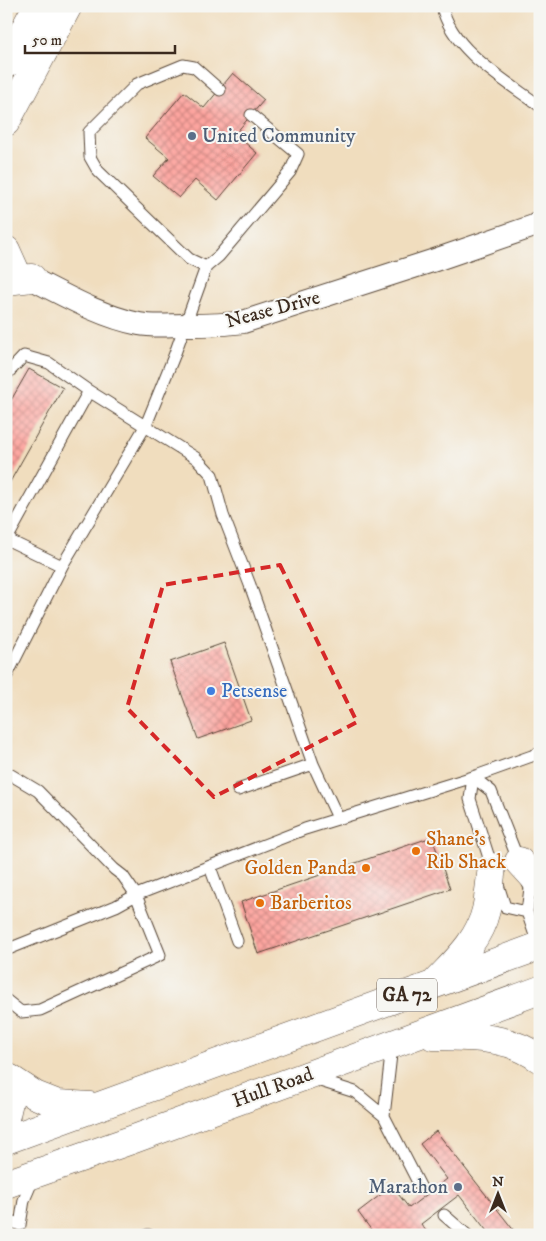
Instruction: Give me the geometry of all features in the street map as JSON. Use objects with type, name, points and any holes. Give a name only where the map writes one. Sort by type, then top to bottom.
[{"type":"main road","points":[[6,64],[37,6]]},
{"type":"main road","points":[[6,122],[68,6]]},
{"type":"main road","points":[[519,861],[540,884]]},
{"type":"main road","points":[[432,985],[468,948],[479,929],[486,911],[492,867]]},
{"type":"main road","name":"GA 72","points":[[6,1140],[539,946]]},
{"type":"main road","name":"Hull Road","points":[[6,1184],[540,990]]},
{"type":"main road","points":[[419,1035],[485,1037],[518,1045],[540,1059]]},
{"type":"main road","points":[[8,1076],[35,1095],[58,1104],[99,1106]]},
{"type":"main road","points":[[6,1115],[11,1093],[8,1076]]},
{"type":"street","name":"Nease Drive","points":[[13,269],[116,318],[141,324],[215,325],[243,322],[435,260],[534,226],[540,222]]},
{"type":"lane","points":[[442,6],[454,35],[477,59],[540,106]]},
{"type":"lane","points":[[206,267],[189,259],[98,171],[90,157],[89,132],[137,84],[183,65],[194,67],[220,90]]},
{"type":"lane","points":[[6,677],[11,655],[146,425],[174,356],[206,267],[219,256],[290,172],[298,154],[251,115]]},
{"type":"lane","points":[[6,375],[24,356],[49,363],[89,391],[196,458],[212,475],[223,515],[250,585],[312,764],[338,818]]},
{"type":"lane","points":[[62,566],[6,539],[89,391]]},
{"type":"lane","points":[[6,950],[116,906],[158,886],[338,818],[473,777],[540,753]]},
{"type":"lane","points":[[238,790],[312,764]]},
{"type":"lane","points":[[6,772],[38,791],[123,876],[136,895],[160,955],[40,1010],[21,1012],[6,1000]]},
{"type":"lane","points":[[473,777],[491,791],[530,888],[527,912],[539,946]]},
{"type":"lane","points":[[473,777],[470,799],[505,907],[527,912]]},
{"type":"lane","points":[[210,867],[237,941]]},
{"type":"lane","points":[[384,1116],[392,1045]]},
{"type":"lane","points":[[305,1076],[355,1092],[384,1116],[421,1188]]},
{"type":"lane","points":[[22,1230],[24,1200],[35,1174]]},
{"type":"lane","points":[[444,1215],[467,1235]]},
{"type":"lane","points":[[6,1219],[22,1230]]},
{"type":"highlighted area","points":[[280,565],[357,722],[214,797],[127,708],[163,585]]},
{"type":"building","name":"United Community","points":[[233,73],[264,100],[235,134],[257,153],[218,200],[195,180],[179,198],[153,176],[169,158],[145,138],[184,92],[204,108]]},
{"type":"building","points":[[29,369],[63,388],[6,489],[6,409]]},
{"type":"building","name":"Petsense","points":[[224,643],[251,720],[198,739],[170,662]]},
{"type":"building","points":[[432,837],[450,889],[258,954],[241,902]]},
{"type":"building","name":"Marathon","points":[[436,1131],[515,1232],[511,1235],[490,1235],[459,1195],[421,1224],[429,1235],[375,1235],[358,1212],[392,1186],[409,1208],[447,1179],[420,1144]]},
{"type":"place","name":"United Community","points":[[192,136]]},
{"type":"place","name":"Petsense","points":[[211,691]]},
{"type":"place","name":"Shane’s Rib Shack","points":[[416,851]]},
{"type":"place","name":"Golden Panda","points":[[366,868]]},
{"type":"place","name":"Barberitos","points":[[260,903]]},
{"type":"place","name":"Marathon","points":[[458,1187]]}]
